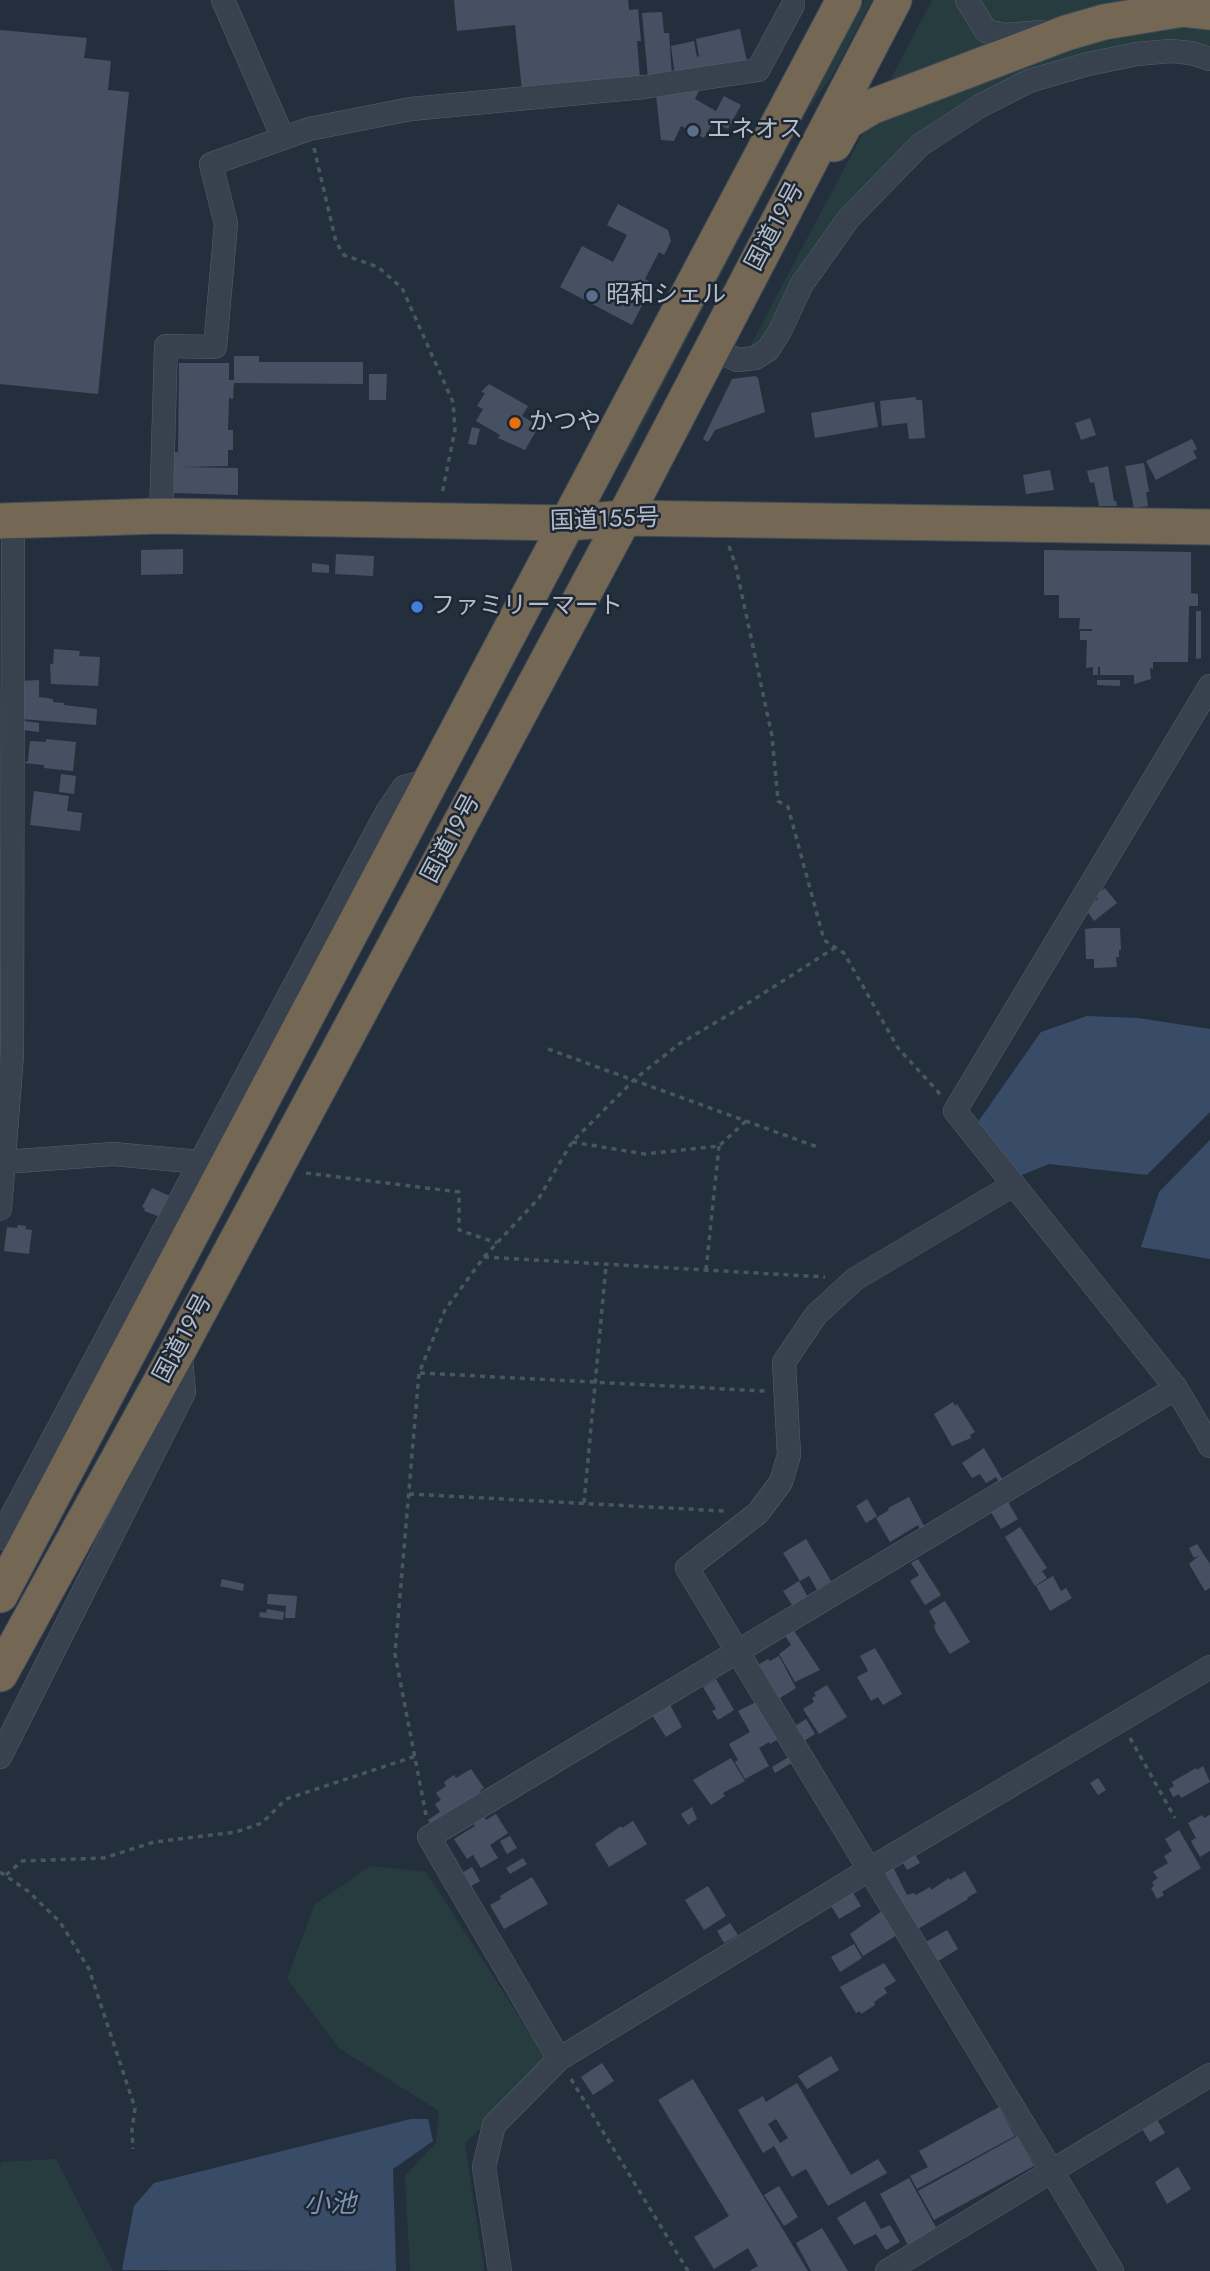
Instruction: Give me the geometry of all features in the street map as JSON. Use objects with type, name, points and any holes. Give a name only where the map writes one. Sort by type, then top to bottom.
[{"type":"highway","name":"国道19号","points":[[0,1674],[180,1347],[624,518],[894,0]]},
{"type":"highway","points":[[720,335],[744,310],[846,122],[871,107],[1066,33],[1104,22],[1183,9],[1210,12]]},
{"type":"highway","name":"国道19号","points":[[0,1595],[568,523],[834,13]]},
{"type":"highway","name":"国道155号","points":[[7,521],[161,516],[568,523],[624,518],[1210,527]]},
{"type":"street","points":[[223,0],[283,138]]},
{"type":"street","points":[[967,0],[986,31],[1005,35],[1050,31],[1066,33]]},
{"type":"street","points":[[161,516],[166,346],[215,347],[226,224],[211,164],[309,129],[411,109],[643,87],[758,70],[789,3],[834,13]]},
{"type":"street","points":[[720,335],[737,360],[755,358],[768,350],[802,284],[849,218],[920,145],[980,106],[1029,81],[1088,64],[1137,54],[1171,51],[1210,59]]},
{"type":"street","points":[[0,1198],[4,1162],[6,1059],[7,521]]},
{"type":"street","points":[[1210,686],[955,1111],[1176,1388],[1210,1446]]},
{"type":"street","points":[[0,1538],[387,813],[404,787],[430,780]]},
{"type":"street","points":[[4,1162],[113,1154],[200,1162]]},
{"type":"street","points":[[1013,1185],[855,1279],[816,1315],[784,1362],[789,1455],[781,1482],[758,1513],[687,1568],[1112,2271]]},
{"type":"street","points":[[0,1757],[184,1392],[180,1347]]},
{"type":"street","points":[[559,2059],[429,1838],[1176,1388]]},
{"type":"street","points":[[500,2271],[484,2167],[494,2125],[559,2059],[870,1869],[1210,1667]]},
{"type":"street","points":[[887,2271],[1210,2075]]},
{"type":"path","points":[[309,129],[336,242],[344,255],[378,267],[402,288],[453,402],[455,430],[440,504]]},
{"type":"path","points":[[720,520],[736,567],[772,736],[778,801],[788,807],[824,940],[844,953],[898,1048],[955,1111]]},
{"type":"path","points":[[429,1838],[416,1756],[395,1654],[419,1373],[445,1310],[484,1257],[539,1198],[572,1142],[635,1079],[679,1044],[836,947]]},
{"type":"path","points":[[548,1049],[820,1148]]},
{"type":"path","points":[[572,1142],[645,1153],[719,1146],[746,1121]]},
{"type":"path","points":[[706,1270],[719,1146]]},
{"type":"path","points":[[304,1172],[459,1192],[459,1230],[498,1243]]},
{"type":"path","points":[[484,1257],[855,1279]]},
{"type":"path","points":[[584,1503],[606,1266]]},
{"type":"path","points":[[419,1373],[785,1392]]},
{"type":"path","points":[[409,1494],[758,1513]]},
{"type":"path","points":[[1120,1720],[1175,1818]]},
{"type":"path","points":[[6,1875],[22,1861],[104,1858],[154,1842],[236,1832],[262,1823],[286,1799],[416,1756]]},
{"type":"path","points":[[0,1872],[28,1891],[60,1922],[89,1969],[135,2108],[133,2149]]},
{"type":"path","points":[[559,2059],[688,2271]]},
{"type":"green space","points":[[865,0],[872,0],[833,74],[806,112],[623,461],[618,460],[810,98]]},
{"type":"green space","points":[[932,0],[960,0],[998,48],[885,90]]},
{"type":"green space","points":[[979,0],[1169,0],[1132,4],[1014,26],[997,26],[986,17]]},
{"type":"green space","points":[[1197,25],[1210,28],[1210,52],[1135,49],[916,140],[773,332],[747,352],[869,122],[1113,31]]},
{"type":"green space","points":[[371,1866],[426,1872],[549,2063],[465,2143],[484,2271],[410,2271],[405,2176],[436,2143],[439,2111],[339,2048],[287,1979],[315,1904]]},
{"type":"green space","points":[[56,2159],[113,2271],[0,2271],[0,2165],[2,2162]]},
{"type":"water","points":[[1087,1016],[1138,1018],[1210,1029],[1210,1112],[1147,1175],[1049,1164],[1017,1177],[978,1122],[1041,1032]]},
{"type":"water","points":[[1210,1140],[1210,1259],[1141,1247],[1159,1192]]},
{"type":"water","name":"小池","points":[[411,2119],[428,2119],[433,2141],[393,2169],[396,2271],[122,2270],[134,2206],[154,2183]]},
{"type":"building","points":[[454,0],[628,0],[629,10],[638,9],[640,78],[522,90],[515,25],[457,31]]},
{"type":"building","points":[[662,12],[664,33],[669,33],[672,76],[648,78],[642,13]]},
{"type":"building","points":[[740,29],[747,62],[675,76],[671,46],[694,41],[697,57],[696,39]]},
{"type":"building","points":[[0,30],[87,38],[84,58],[111,61],[108,90],[129,92],[98,394],[0,384]]},
{"type":"building","points":[[695,89],[699,91],[695,99],[716,111],[724,96],[741,105],[728,129],[713,122],[704,138],[681,126],[674,141],[661,140],[656,95]]},
{"type":"building","points":[[618,204],[668,230],[671,241],[664,255],[659,252],[645,279],[653,284],[632,325],[560,287],[582,246],[613,262],[627,235],[607,225]]},
{"type":"building","points":[[234,356],[259,356],[259,362],[363,362],[363,384],[234,383],[233,399],[229,398],[228,430],[233,430],[233,450],[228,450],[228,466],[179,467],[238,468],[238,495],[174,493],[174,473],[169,473],[169,452],[178,452],[179,363],[229,363],[229,380],[234,380]]},
{"type":"building","points":[[369,374],[387,374],[386,400],[369,400]]},
{"type":"building","points":[[755,376],[758,378],[765,412],[715,430],[708,442],[703,439],[732,379]]},
{"type":"building","points":[[489,384],[528,406],[522,416],[539,426],[525,450],[498,438],[500,435],[476,421],[483,409],[477,406],[485,393],[481,392]]},
{"type":"building","points":[[916,397],[916,400],[922,400],[925,438],[909,439],[907,423],[882,426],[880,401]]},
{"type":"building","points":[[874,402],[878,427],[815,438],[811,413]]},
{"type":"building","points":[[1090,418],[1096,435],[1081,440],[1075,423]]},
{"type":"building","points":[[472,427],[480,429],[476,445],[468,444]]},
{"type":"building","points":[[1192,439],[1197,449],[1193,451],[1197,458],[1156,480],[1146,461]]},
{"type":"building","points":[[1144,463],[1149,492],[1146,492],[1148,506],[1134,508],[1125,466]]},
{"type":"building","points":[[1108,466],[1117,506],[1099,506],[1094,482],[1090,483],[1087,471]]},
{"type":"building","points":[[1050,470],[1054,490],[1026,494],[1023,475]]},
{"type":"building","points":[[183,549],[183,574],[141,575],[141,550]]},
{"type":"building","points":[[1044,550],[1191,552],[1191,593],[1198,594],[1198,606],[1189,606],[1188,662],[1153,662],[1153,669],[1150,668],[1151,679],[1134,684],[1134,675],[1100,675],[1100,667],[1098,675],[1093,675],[1093,667],[1086,668],[1087,640],[1080,640],[1080,631],[1092,629],[1079,629],[1080,618],[1059,618],[1059,595],[1044,595]]},
{"type":"building","points":[[336,554],[374,556],[373,576],[335,574]]},
{"type":"building","points":[[312,563],[329,565],[329,573],[312,572]]},
{"type":"building","points":[[1196,611],[1201,611],[1201,658],[1196,659]]},
{"type":"building","points":[[54,649],[80,651],[79,656],[100,657],[98,686],[51,684],[50,664],[53,664]]},
{"type":"building","points":[[39,680],[39,697],[53,699],[53,702],[64,705],[97,709],[96,725],[21,719],[19,681]]},
{"type":"building","points":[[1097,680],[1120,680],[1120,686],[1097,685]]},
{"type":"building","points":[[24,721],[39,723],[39,732],[23,730]]},
{"type":"building","points":[[46,739],[76,742],[73,771],[24,763],[28,761],[30,741],[46,742]]},
{"type":"building","points":[[61,774],[76,776],[74,794],[59,792]]},
{"type":"building","points":[[34,791],[69,796],[67,811],[82,813],[80,831],[30,825]]},
{"type":"building","points":[[1105,888],[1117,903],[1094,921],[1085,908],[1098,899],[1096,895]]},
{"type":"building","points":[[1120,928],[1121,950],[1119,957],[1116,957],[1117,967],[1094,968],[1094,959],[1086,959],[1085,929]]},
{"type":"building","points":[[152,1188],[172,1197],[160,1217],[144,1211],[145,1208],[142,1207]]},
{"type":"building","points":[[18,1225],[32,1230],[29,1254],[4,1251],[7,1227],[17,1228]]},
{"type":"building","points":[[953,1402],[975,1432],[970,1435],[971,1438],[952,1446],[934,1414]]},
{"type":"building","points":[[984,1448],[1004,1482],[1001,1485],[996,1477],[986,1483],[980,1474],[972,1478],[962,1463]]},
{"type":"building","points":[[909,1497],[924,1526],[920,1529],[918,1525],[890,1542],[876,1518]]},
{"type":"building","points":[[867,1499],[877,1516],[866,1523],[856,1506]]},
{"type":"building","points":[[1008,1502],[1018,1519],[1001,1529],[991,1512]]},
{"type":"building","points":[[1020,1527],[1047,1568],[1042,1571],[1047,1578],[1035,1586],[1005,1537]]},
{"type":"building","points":[[806,1539],[831,1581],[817,1590],[809,1576],[800,1581],[783,1553]]},
{"type":"building","points":[[1197,1544],[1210,1564],[1210,1588],[1205,1591],[1189,1564],[1200,1555],[1194,1558],[1189,1548]]},
{"type":"building","points":[[918,1559],[941,1595],[925,1605],[910,1581],[919,1575],[911,1563]]},
{"type":"building","points":[[1053,1576],[1061,1591],[1066,1588],[1072,1598],[1050,1611],[1036,1586]]},
{"type":"building","points":[[222,1579],[244,1584],[243,1591],[220,1586]]},
{"type":"building","points":[[799,1581],[809,1599],[794,1608],[783,1591]]},
{"type":"building","points":[[268,1594],[297,1596],[295,1618],[285,1618],[286,1606],[267,1604]]},
{"type":"building","points":[[945,1601],[970,1642],[950,1654],[936,1632],[936,1624],[929,1611]]},
{"type":"building","points":[[267,1609],[284,1612],[283,1620],[259,1617],[260,1612],[266,1613]]},
{"type":"building","points":[[791,1626],[820,1670],[795,1682],[779,1654],[791,1645],[782,1630]]},
{"type":"building","points":[[875,1648],[902,1694],[883,1705],[878,1697],[871,1701],[857,1677],[868,1671],[860,1656]]},
{"type":"building","points":[[779,1656],[796,1688],[777,1700],[756,1666]]},
{"type":"building","points":[[716,1679],[734,1710],[718,1720],[712,1711],[716,1709],[703,1687]]},
{"type":"building","points":[[827,1685],[847,1717],[819,1734],[803,1709],[814,1702],[814,1693]]},
{"type":"building","points":[[758,1701],[779,1736],[777,1740],[759,1748],[769,1766],[745,1779],[729,1744],[750,1732],[738,1711]]},
{"type":"building","points":[[670,1705],[682,1727],[666,1737],[652,1715]]},
{"type":"building","points":[[806,1719],[815,1734],[800,1743],[792,1728]]},
{"type":"building","points":[[792,1755],[795,1761],[775,1773],[772,1767]]},
{"type":"building","points":[[731,1758],[745,1781],[723,1793],[725,1796],[711,1805],[693,1780]]},
{"type":"building","points":[[1203,1766],[1210,1782],[1181,1798],[1179,1794],[1173,1797],[1169,1789],[1174,1786],[1172,1782]]},
{"type":"building","points":[[471,1769],[484,1788],[480,1791],[483,1796],[450,1813],[449,1811],[443,1815],[446,1819],[433,1827],[428,1820],[440,1812],[435,1804],[441,1800],[436,1793],[446,1786],[444,1782],[454,1775],[456,1778]]},
{"type":"building","points":[[1098,1778],[1106,1790],[1098,1795],[1090,1783]]},
{"type":"building","points":[[692,1807],[697,1819],[688,1825],[681,1814]]},
{"type":"building","points":[[496,1814],[508,1833],[490,1845],[498,1858],[481,1868],[473,1855],[467,1859],[454,1839],[475,1826],[472,1822],[483,1815],[486,1820]]},
{"type":"building","points":[[1202,1815],[1204,1818],[1210,1815],[1210,1851],[1200,1857],[1191,1841],[1196,1838],[1188,1823]]},
{"type":"building","points":[[633,1821],[647,1844],[609,1867],[595,1844]]},
{"type":"building","points":[[1179,1830],[1201,1868],[1162,1892],[1164,1895],[1157,1899],[1151,1888],[1154,1886],[1152,1882],[1158,1878],[1153,1872],[1168,1863],[1164,1856],[1172,1851],[1165,1839]]},
{"type":"building","points":[[510,1836],[517,1848],[507,1854],[500,1841]]},
{"type":"building","points":[[914,1853],[920,1863],[907,1870],[902,1861]]},
{"type":"building","points":[[523,1858],[527,1864],[510,1874],[506,1868]]},
{"type":"building","points":[[472,1867],[480,1881],[466,1889],[458,1875]]},
{"type":"building","points":[[893,1867],[907,1895],[916,1895],[930,1887],[931,1890],[965,1871],[977,1892],[916,1930],[881,1874]]},
{"type":"building","points":[[532,1877],[548,1904],[504,1929],[490,1905]]},
{"type":"building","points":[[708,1886],[726,1916],[704,1930],[685,1900]]},
{"type":"building","points":[[852,1891],[861,1906],[839,1919],[830,1904]]},
{"type":"building","points":[[882,1911],[899,1934],[863,1956],[850,1934]]},
{"type":"building","points":[[730,1923],[738,1935],[724,1943],[717,1931]]},
{"type":"building","points":[[947,1930],[958,1949],[935,1963],[924,1943]]},
{"type":"building","points":[[854,1944],[862,1958],[840,1972],[831,1957]]},
{"type":"building","points":[[884,1963],[896,1981],[884,1988],[887,1993],[874,2002],[875,2005],[861,2014],[860,2011],[856,2013],[840,1987]]},
{"type":"building","points":[[831,2056],[839,2070],[807,2089],[798,2076]]},
{"type":"building","points":[[602,2063],[614,2081],[593,2095],[581,2077]]},
{"type":"building","points":[[693,2079],[808,2271],[749,2271],[758,2266],[748,2248],[714,2269],[694,2237],[729,2216],[658,2100]]},
{"type":"building","points":[[797,2083],[851,2175],[878,2159],[887,2173],[828,2206],[806,2169],[792,2177],[774,2146],[763,2153],[738,2110],[763,2096],[766,2102]],"holes":[[[776,2119],[788,2138],[780,2143],[768,2124]]]},
{"type":"building","points":[[999,2107],[1015,2136],[917,2189],[910,2176],[928,2167],[919,2151]]},
{"type":"building","points":[[1156,2118],[1165,2133],[1150,2142],[1141,2127]]},
{"type":"building","points":[[1017,2136],[1034,2166],[934,2220],[918,2191]]},
{"type":"building","points":[[1178,2167],[1191,2189],[1167,2204],[1155,2182]]},
{"type":"building","points":[[909,2178],[938,2231],[909,2247],[880,2194]]},
{"type":"building","points":[[779,2186],[798,2217],[784,2226],[764,2195]]},
{"type":"building","points":[[865,2201],[881,2229],[890,2225],[900,2242],[886,2250],[876,2234],[854,2245],[837,2218]]},
{"type":"building","points":[[822,2228],[848,2271],[811,2271],[796,2243]]},
{"type":"place","name":"エネオス","points":[[693,131]]},
{"type":"place","name":"昭和シェル","points":[[592,296]]},
{"type":"place","name":"かつや","points":[[515,423]]},
{"type":"place","name":"ファミリーマート","points":[[417,607]]}]
